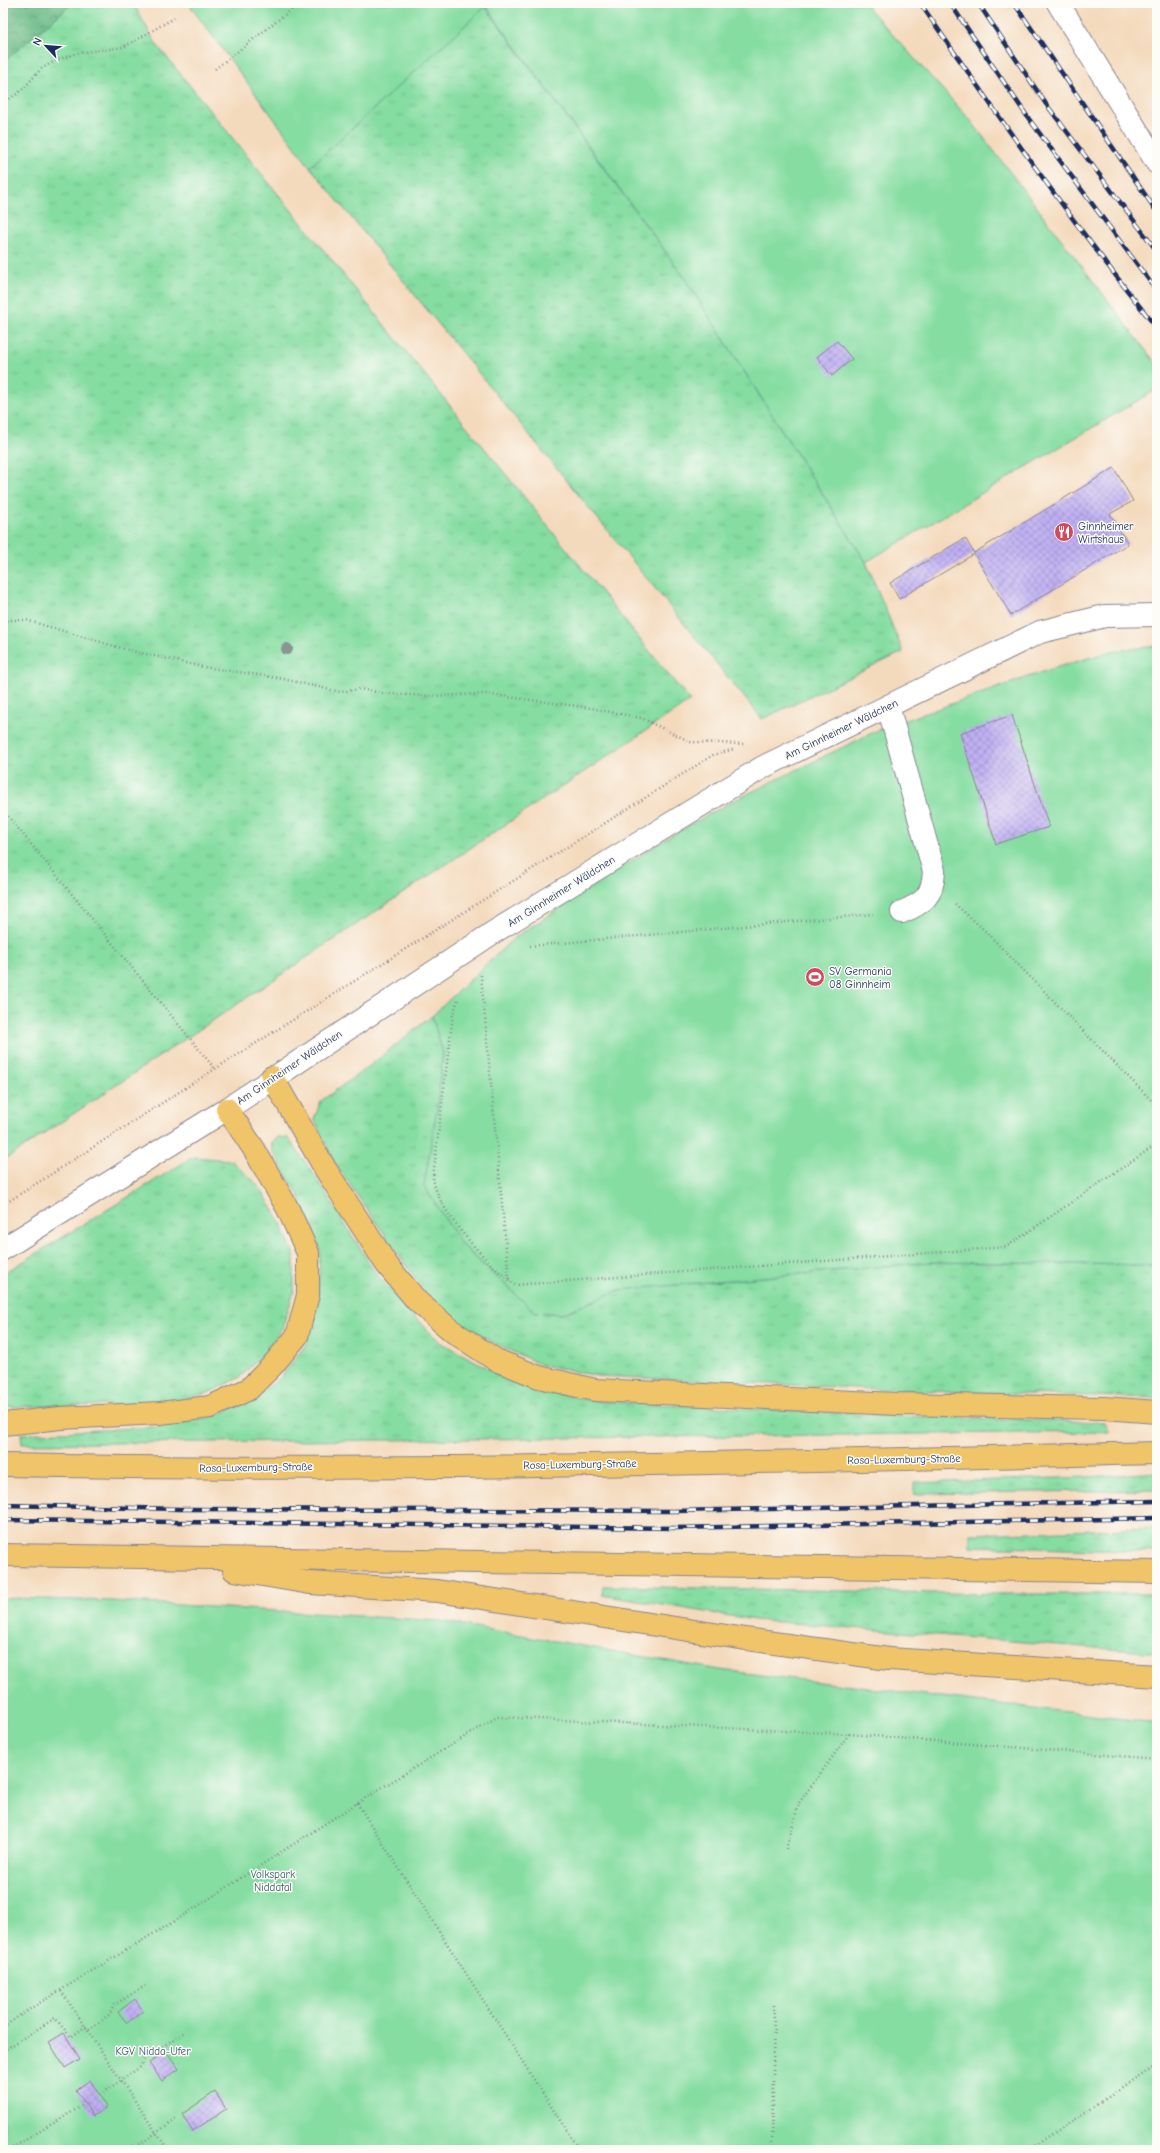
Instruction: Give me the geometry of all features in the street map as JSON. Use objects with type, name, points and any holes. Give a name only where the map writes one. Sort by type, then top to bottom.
[{"type":"highway","points":[[272,1077],[326,1170],[387,1265],[417,1301],[452,1331],[496,1360],[539,1377],[595,1390],[897,1404],[1104,1408],[1157,1412]]},
{"type":"highway","points":[[3,1424],[61,1418],[160,1414],[210,1407],[249,1388],[272,1366],[297,1336],[308,1295],[308,1253],[288,1209],[254,1149],[227,1109]]},
{"type":"highway","name":"Rosa-Luxemburg-Straße","points":[[3,1464],[167,1468],[694,1463],[1157,1453]]},
{"type":"highway","points":[[3,1555],[1157,1572]]},
{"type":"highway","points":[[169,1558],[310,1583],[437,1591],[746,1639],[889,1659],[1157,1676]]},
{"type":"street","points":[[1058,3],[1157,163]]},
{"type":"street","name":"Am Ginnheimer Wäldchen","points":[[3,1249],[227,1109],[272,1077],[494,932],[763,767],[1040,632],[1105,616],[1157,615]]},
{"type":"street","points":[[888,706],[934,871],[933,885],[927,898],[916,906],[902,912]]},
{"type":"path","points":[[215,69],[300,3]]},
{"type":"path","points":[[3,104],[23,88],[41,70],[57,60],[85,52],[124,47],[174,18]]},
{"type":"path","points":[[3,620],[26,620],[128,650],[203,668],[279,678],[340,692],[360,689],[388,694],[429,696],[486,694],[591,708],[641,718],[691,742],[748,745],[713,755],[215,1069],[3,1205]]},
{"type":"path","points":[[3,810],[215,1069]]},
{"type":"path","points":[[933,885],[983,929],[1157,1106]]},
{"type":"path","points":[[527,946],[902,912]]},
{"type":"path","points":[[481,972],[509,1280]]},
{"type":"path","points":[[458,1000],[453,1014],[433,1177],[434,1188],[460,1229],[516,1286],[1006,1247],[1157,1144]]},
{"type":"path","points":[[3,2027],[36,2005],[62,1991],[181,1917],[357,1803],[497,1716],[850,1734],[1157,1759]]},
{"type":"path","points":[[786,1849],[799,1803],[850,1734]]},
{"type":"path","points":[[357,1803],[579,2150]]},
{"type":"path","points":[[89,2030],[110,2014],[114,2005],[145,1986]]},
{"type":"path","points":[[62,1991],[168,2150]]},
{"type":"path","points":[[772,2150],[774,2005]]},
{"type":"path","points":[[3,2051],[55,2018],[71,2037],[86,2026]]},
{"type":"path","points":[[100,2095],[140,2067],[145,2058],[185,2032]]},
{"type":"path","points":[[1028,2150],[1157,2064]]},
{"type":"path","points":[[9,2150],[85,2104]]},
{"type":"path","points":[[136,2147],[177,2118]]},
{"type":"green space","points":[[3,3],[73,3],[3,62]]},
{"type":"green space","points":[[73,3],[133,3],[156,44],[690,701],[3,1161],[3,62]]},
{"type":"green space","points":[[188,3],[864,3],[971,121],[1157,365],[1157,387],[1154,391],[866,562],[684,277],[486,6],[310,167]]},
{"type":"green space","points":[[485,6],[684,277],[866,562],[903,652],[762,719],[310,167]]},
{"type":"green space","name":"SV Germania 08 Ginnheim","points":[[1157,646],[1157,1265],[931,1262],[619,1290],[562,1314],[535,1312],[462,1245],[424,1186],[437,1108],[443,1052],[432,1016],[514,938],[667,838],[733,801],[880,729],[1051,669],[1112,651]]},
{"type":"green space","points":[[432,1016],[443,1052],[437,1108],[462,1245],[535,1312],[562,1314],[619,1290],[931,1262],[1157,1265],[1157,1398],[898,1390],[598,1376],[542,1365],[500,1346],[461,1324],[425,1292],[336,1165],[314,1119],[321,1101],[372,1064]]},
{"type":"green space","points":[[279,1137],[288,1138],[311,1170],[375,1272],[409,1312],[441,1343],[490,1369],[531,1388],[595,1401],[895,1416],[1104,1422],[1109,1432],[22,1444],[21,1434],[159,1427],[211,1417],[252,1400],[281,1377],[307,1343],[318,1300],[320,1250],[312,1225],[299,1196],[272,1150],[272,1141]]},
{"type":"green space","points":[[193,1157],[230,1160],[258,1185],[279,1219],[294,1255],[294,1292],[282,1328],[262,1356],[239,1378],[208,1393],[165,1404],[3,1407],[3,1274]]},
{"type":"green space","points":[[1157,1472],[1157,1490],[914,1494],[914,1483],[1088,1477]]},
{"type":"green space","points":[[1157,1528],[1157,1552],[970,1546],[970,1534]]},
{"type":"green space","points":[[603,1586],[993,1594],[1157,1594],[1157,1653],[755,1620],[602,1595]]},
{"type":"green space","name":"Volkspark Niddatal","points":[[3,1598],[113,1601],[441,1621],[720,1670],[1157,1723],[1157,2150],[3,2150]]},
{"type":"building","points":[[837,341],[852,359],[832,376],[817,357]]},
{"type":"building","points":[[1114,468],[1133,501],[1110,514],[1128,544],[1011,615],[974,554],[899,599],[890,583],[965,538],[974,553]]},
{"type":"building","points":[[1012,715],[1049,827],[996,844],[960,733]]},
{"type":"building","points":[[135,1999],[143,2011],[127,2023],[118,2012]]},
{"type":"building","points":[[64,2033],[80,2059],[65,2068],[49,2042]]},
{"type":"building","points":[[166,2051],[179,2069],[162,2081],[149,2063]]},
{"type":"building","points":[[90,2080],[107,2107],[93,2116],[76,2090]]},
{"type":"building","points":[[215,2092],[226,2109],[193,2131],[182,2114]]},
{"type":"building","points":[[132,2145],[135,2150],[123,2150]]},
{"type":"railway","points":[[920,3],[1006,127],[1065,208],[1157,328]]},
{"type":"railway","points":[[950,3],[1029,119],[1157,291]]},
{"type":"railway","points":[[978,3],[1046,104],[1157,251]]},
{"type":"railway","points":[[1014,3],[1157,212]]},
{"type":"railway","points":[[3,1505],[180,1509],[674,1511],[1157,1501]]},
{"type":"railway","points":[[3,1520],[676,1528],[1157,1518]]},
{"type":"place","name":"Ginnheimer Wirtshaus","points":[[1064,532]]},
{"type":"place","name":"SV Germania 08 Ginnheim","points":[[815,977]]},
{"type":"park label","name":"KGV Nidda-Ufer","points":[[153,2051]]}]
